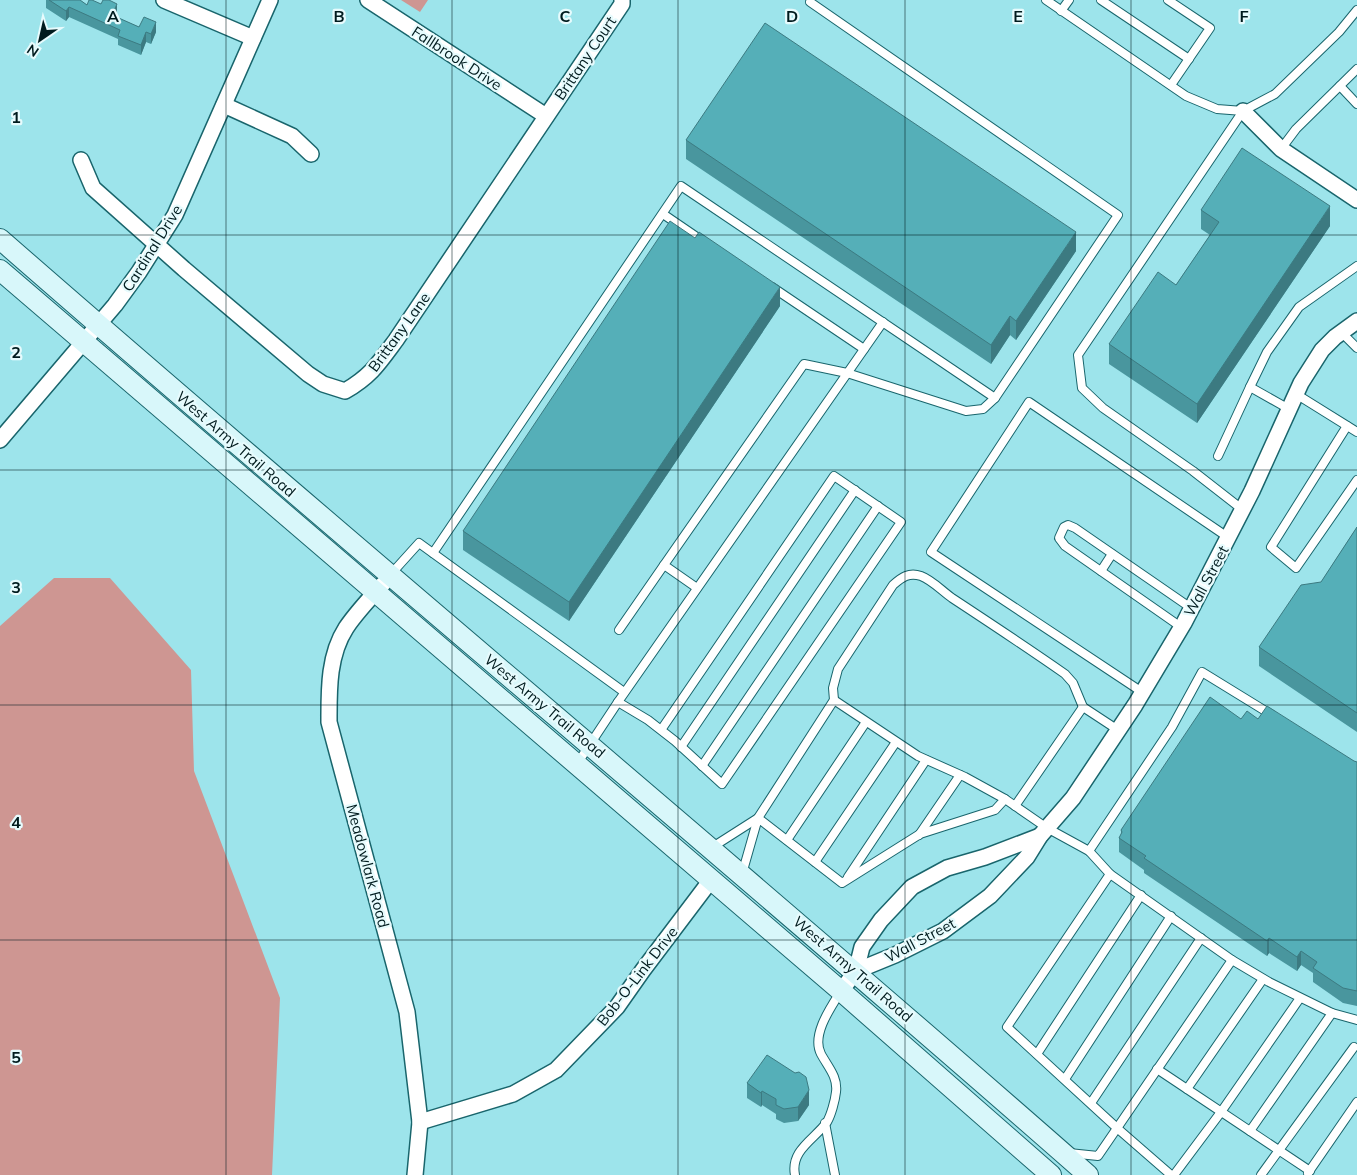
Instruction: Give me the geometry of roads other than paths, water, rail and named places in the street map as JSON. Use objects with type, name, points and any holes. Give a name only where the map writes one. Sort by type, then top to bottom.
[{"type":"main road","name":"West Army Trail Road","points":[[0,239],[390,575],[856,971],[1088,1175]]},
{"type":"main road","name":"West Army Trail Road","points":[[0,270],[841,991],[1051,1175]]},
{"type":"street","points":[[164,0],[253,38]]},
{"type":"street","name":"Cardinal Drive","points":[[0,440],[99,325],[139,272],[174,216],[270,0]]},
{"type":"street","name":"Fallbrook Drive","points":[[368,0],[546,116]]},
{"type":"street","name":"Brittany Court","points":[[546,116],[622,4],[622,0]]},
{"type":"street","points":[[224,105],[292,136],[311,154]]},
{"type":"street","points":[[1244,111],[1281,149],[1357,200]]},
{"type":"street","name":"Brittany Lane","points":[[157,243],[184,269],[308,374],[324,384],[346,391],[362,381],[373,370],[396,340],[546,116]]},
{"type":"street","points":[[81,160],[93,188],[157,243]]},
{"type":"street","name":"Wall Street","points":[[856,971],[895,955],[943,931],[990,896],[1027,857],[1044,832],[1073,798],[1142,692],[1181,627],[1243,510],[1296,394],[1315,359],[1341,332],[1357,321]]},
{"type":"street","name":"Meadowlark Road","points":[[390,575],[345,629],[334,654],[329,689],[329,722],[407,1012],[420,1122],[415,1175]]},
{"type":"street","name":"Wall Street","points":[[841,991],[856,971],[862,947],[881,920],[912,887],[947,868],[995,854],[1044,832]]},
{"type":"street","name":"Bob-O-Link Drive","points":[[420,1122],[514,1094],[543,1079],[565,1063],[617,1008],[643,970],[711,880]]},
{"type":"lane","points":[[1046,0],[1186,96],[1217,109],[1244,111]]},
{"type":"lane","points":[[1061,11],[1069,0]]},
{"type":"lane","points":[[1101,0],[1189,58]]},
{"type":"lane","points":[[1168,0],[1210,28],[1171,86]]},
{"type":"lane","points":[[619,630],[804,364],[847,373],[966,411],[983,409],[995,398],[1118,215],[810,2]]},
{"type":"lane","points":[[1243,510],[1193,471],[1103,408],[1082,388],[1078,355],[1244,111],[1275,94],[1339,32],[1357,10]]},
{"type":"lane","points":[[1281,149],[1296,129],[1357,69]]},
{"type":"lane","points":[[1340,86],[1357,104]]},
{"type":"lane","points":[[433,553],[682,186],[995,398]]},
{"type":"lane","points":[[663,214],[711,246]]},
{"type":"lane","points":[[1218,456],[1267,352],[1299,307],[1357,266]]},
{"type":"lane","points":[[767,284],[864,349]]},
{"type":"lane","points":[[577,764],[624,692],[882,322]]},
{"type":"lane","points":[[1341,332],[1357,348]]},
{"type":"lane","points":[[1250,387],[1289,409]]},
{"type":"lane","points":[[1296,394],[1357,432]]},
{"type":"lane","points":[[1142,692],[931,552],[1029,402],[1229,538]]},
{"type":"lane","points":[[1347,426],[1271,547],[1296,568],[1357,480]]},
{"type":"lane","points":[[618,702],[661,730],[722,784],[901,522],[834,476],[661,730]]},
{"type":"lane","points":[[682,747],[855,490]]},
{"type":"lane","points":[[702,766],[878,506]]},
{"type":"lane","points":[[1181,627],[1064,546],[1059,538],[1061,532],[1068,525],[1075,528],[1191,608]]},
{"type":"lane","points":[[390,575],[419,543],[624,692]]},
{"type":"lane","points":[[1101,571],[1112,554]]},
{"type":"lane","points":[[664,565],[697,588]]},
{"type":"lane","points":[[742,874],[758,818],[834,700],[833,688],[838,669],[893,584],[900,578],[908,575],[919,575],[926,578],[946,594],[1065,674],[1078,693],[1083,707],[1118,730]]},
{"type":"lane","points":[[1089,852],[1172,727],[1202,672],[1278,719]]},
{"type":"lane","points":[[834,700],[926,760],[960,774],[1005,799],[1044,832],[1089,852],[1110,874],[1232,960],[1263,979],[1332,1013],[1357,1020]]},
{"type":"lane","points":[[1015,806],[1083,707]]},
{"type":"lane","points":[[787,840],[866,722]]},
{"type":"lane","points":[[815,862],[896,742]]},
{"type":"lane","points":[[846,881],[926,760]]},
{"type":"lane","points":[[919,835],[960,774]]},
{"type":"lane","points":[[758,818],[842,883],[919,835],[995,810],[1005,799]]},
{"type":"lane","points":[[712,848],[758,818]]},
{"type":"lane","points":[[1110,874],[1008,1027],[1090,1104],[1172,1175],[1221,1112],[1300,998]]},
{"type":"lane","points":[[1037,1054],[1141,895]]},
{"type":"lane","points":[[1065,1079],[1170,916]]},
{"type":"lane","points":[[1090,1104],[1201,938]]},
{"type":"lane","points":[[1062,1152],[1098,1156],[1232,960]]},
{"type":"lane","points":[[1187,1089],[1263,979]]},
{"type":"lane","points":[[796,1175],[794,1170],[799,1151],[828,1121],[836,1092],[834,1075],[820,1052],[819,1034],[827,1014],[841,991]]},
{"type":"lane","points":[[1250,1131],[1332,1013]]},
{"type":"lane","points":[[1261,1175],[1356,1047]]},
{"type":"lane","points":[[1157,1069],[1279,1150],[1308,1173],[1357,1102]]},
{"type":"lane","points":[[825,1123],[835,1175]]}]
